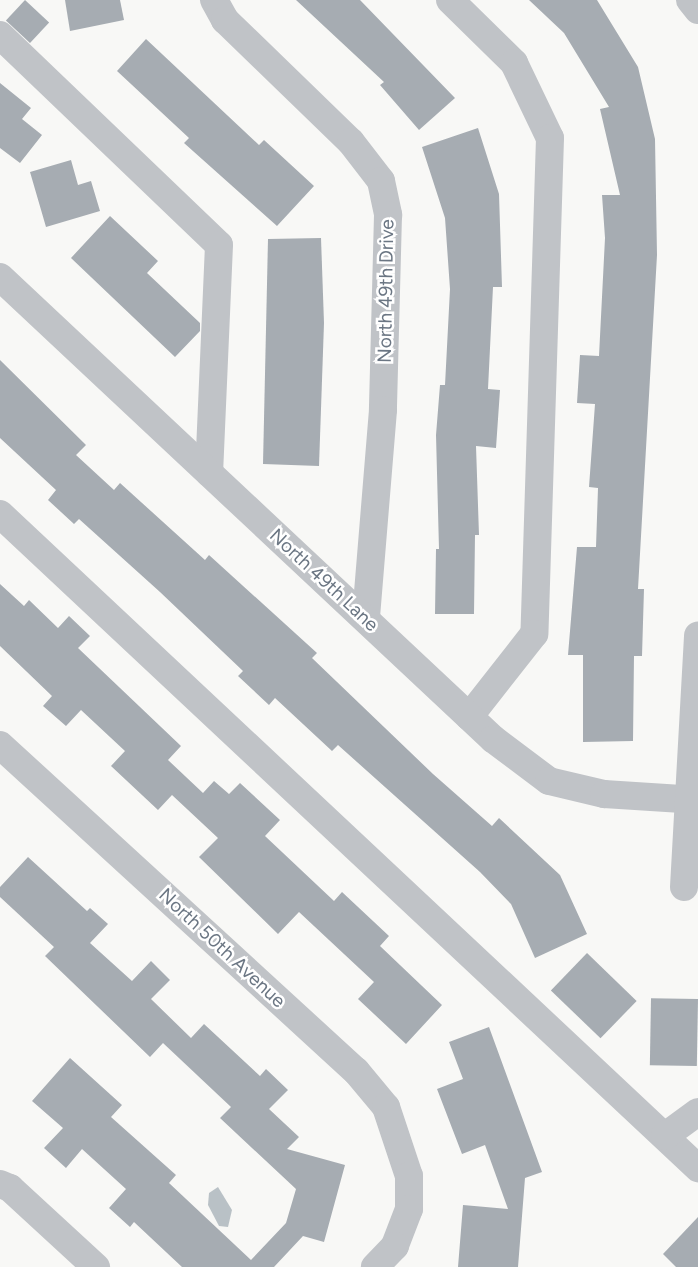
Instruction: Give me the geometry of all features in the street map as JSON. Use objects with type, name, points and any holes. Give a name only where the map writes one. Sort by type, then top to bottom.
[{"type":"street","name":"North 49th Drive","points":[[214,0],[225,20],[351,142],[381,181],[388,215],[383,410],[366,618]]},
{"type":"street","points":[[450,0],[514,62],[550,138],[534,634],[469,716]]},
{"type":"street","points":[[690,0],[698,10]]},
{"type":"street","points":[[0,35],[219,245],[209,473]]},
{"type":"street","name":"North 49th Lane","points":[[0,277],[469,716],[549,781],[604,794],[693,800]]},
{"type":"street","points":[[0,514],[698,1168]]},
{"type":"street","points":[[684,887],[693,800],[698,635]]},
{"type":"street","name":"North 50th Avenue","points":[[0,745],[356,1071],[386,1107],[409,1176],[409,1210],[395,1246],[375,1267]]},
{"type":"street","points":[[665,1136],[698,1112]]},
{"type":"street","points":[[0,1184],[10,1188],[96,1267]]},
{"type":"shaded area","points":[[218,1187],[232,1210],[228,1227],[219,1226],[208,1205],[209,1193]]},
{"type":"building","points":[[25,0],[49,23],[30,43],[6,20]]},
{"type":"building","points":[[65,0],[120,0],[124,20],[70,31]]},
{"type":"building","points":[[296,0],[360,0],[455,98],[419,130],[380,85],[384,82]]},
{"type":"building","points":[[529,0],[597,0],[638,67],[655,139],[657,255],[638,589],[644,589],[642,656],[634,656],[633,741],[583,742],[583,655],[568,655],[577,547],[596,547],[598,488],[589,487],[595,404],[577,403],[580,355],[599,356],[605,238],[602,195],[620,195],[600,109],[609,107],[564,33]]},
{"type":"building","points":[[146,39],[259,145],[264,140],[314,186],[277,226],[184,143],[189,138],[117,71]]},
{"type":"building","points":[[0,83],[31,108],[22,119],[42,135],[20,163],[0,148]]},
{"type":"building","points":[[478,128],[499,194],[502,287],[493,287],[488,389],[500,390],[496,448],[476,446],[479,535],[475,535],[474,614],[435,614],[436,549],[439,549],[436,435],[440,385],[445,385],[450,289],[445,218],[422,147]]},
{"type":"building","points":[[71,160],[78,185],[91,181],[100,211],[46,227],[30,172]]},
{"type":"building","points":[[110,216],[158,261],[147,273],[200,323],[200,331],[175,357],[71,258]]},
{"type":"building","points":[[321,238],[324,323],[319,466],[263,464],[268,239]]},
{"type":"building","points":[[0,360],[86,445],[76,455],[114,490],[120,483],[205,560],[209,555],[317,653],[312,658],[433,774],[492,826],[499,818],[560,875],[587,934],[535,958],[511,904],[480,872],[338,745],[332,751],[275,698],[269,705],[238,676],[243,671],[160,592],[79,519],[74,524],[48,500],[56,490],[0,438]]},
{"type":"building","points":[[0,584],[24,606],[29,600],[58,628],[69,616],[90,636],[78,648],[181,746],[168,760],[203,793],[214,781],[229,794],[240,783],[280,820],[265,836],[334,901],[342,892],[389,936],[380,946],[442,1005],[406,1044],[358,999],[374,982],[299,912],[278,934],[199,857],[218,838],[172,795],[158,810],[111,766],[125,751],[81,710],[66,726],[43,706],[52,696],[0,646]]},
{"type":"building","points":[[28,857],[87,911],[90,908],[108,924],[90,943],[132,981],[151,961],[170,980],[151,999],[191,1038],[204,1024],[260,1076],[266,1069],[288,1090],[269,1109],[299,1137],[287,1149],[345,1165],[324,1242],[303,1236],[274,1267],[182,1267],[134,1222],[130,1227],[109,1208],[126,1189],[82,1149],[66,1168],[44,1148],[63,1128],[32,1101],[70,1058],[122,1105],[111,1117],[176,1175],[169,1183],[251,1260],[286,1223],[296,1189],[220,1118],[231,1107],[163,1043],[150,1057],[45,956],[54,947],[0,897],[0,887]]},
{"type":"building","points":[[587,953],[637,1001],[601,1038],[551,990]]},
{"type":"building","points":[[651,998],[698,999],[697,1066],[650,1065]]},
{"type":"building","points":[[489,1027],[542,1172],[525,1178],[518,1267],[458,1267],[463,1205],[508,1209],[485,1145],[462,1154],[437,1089],[463,1079],[449,1042]]},
{"type":"building","points":[[698,1217],[698,1267],[676,1267],[663,1254]]}]
